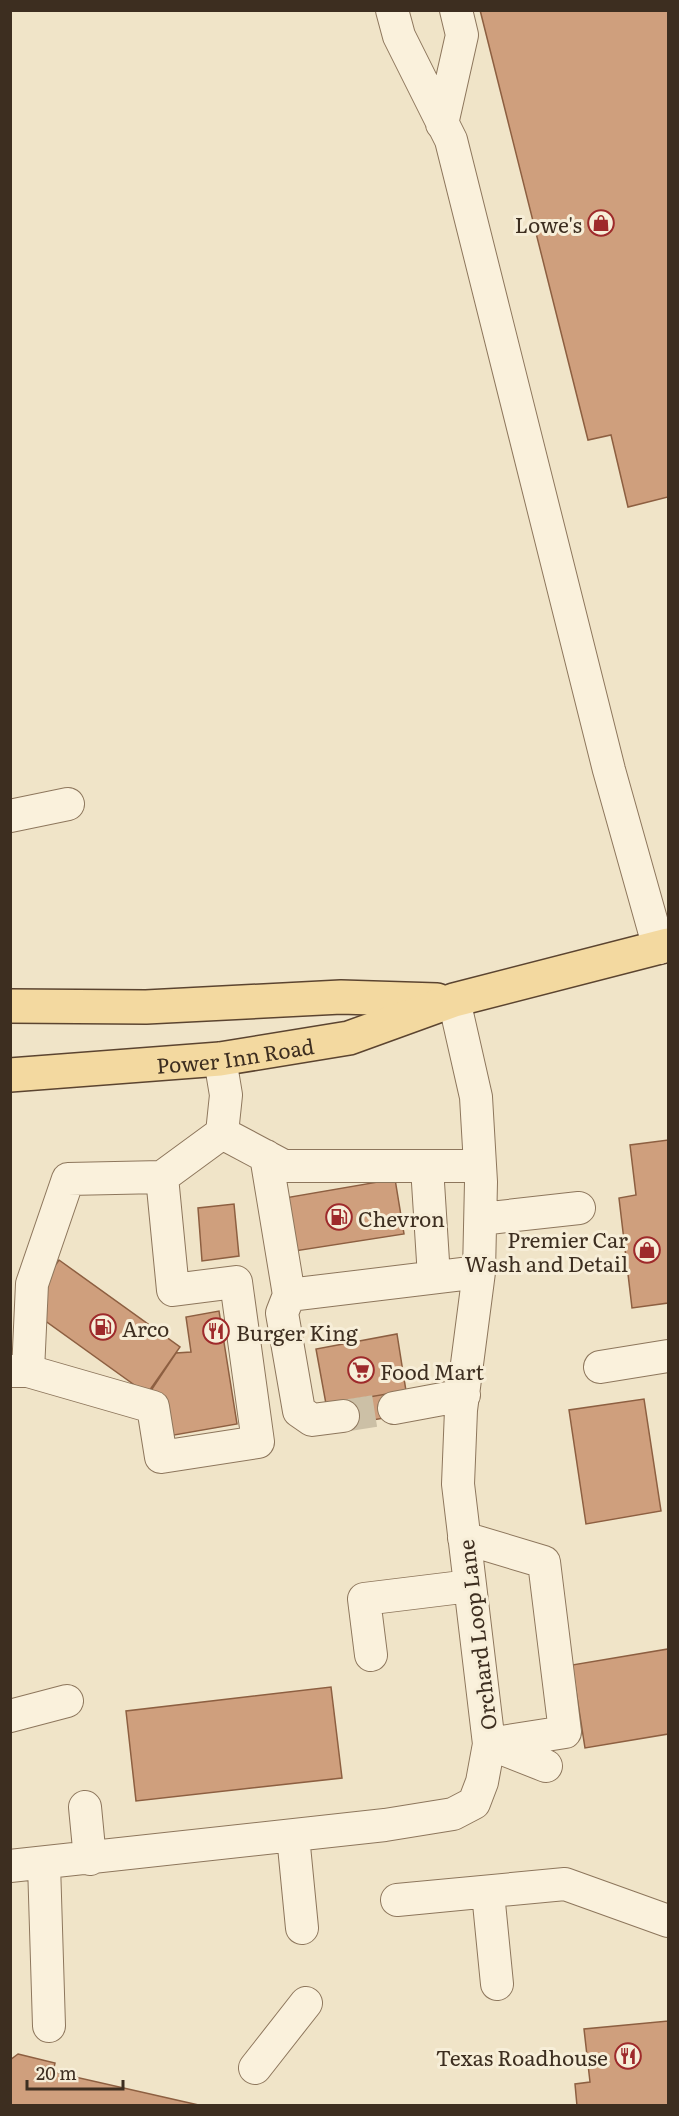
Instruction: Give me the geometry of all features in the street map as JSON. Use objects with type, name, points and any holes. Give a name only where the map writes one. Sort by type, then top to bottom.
[{"type":"main road","name":"Power Inn Road","points":[[10,1075],[220,1059],[349,1038],[454,1000],[664,946]]},
{"type":"main road","name":"Power Inn Road","points":[[10,1006],[146,1007],[341,997],[454,1000]]},
{"type":"street","points":[[392,10],[399,36],[451,140],[618,803],[664,946]]},
{"type":"street","points":[[442,124],[462,35],[456,10]]},
{"type":"street","points":[[10,816],[68,804]]},
{"type":"street","name":"Orchard Loop Lane","points":[[10,1866],[293,1836],[453,1814],[474,1803],[482,1782],[489,1744],[458,1484],[464,1395],[479,1272],[480,1166],[476,1097],[454,1000]]},
{"type":"street","points":[[162,1177],[173,1290],[236,1282],[258,1442],[161,1457],[153,1407],[19,1371],[32,1284],[68,1179],[162,1177],[222,1133],[226,1095],[220,1059]]},
{"type":"street","points":[[222,1133],[284,1166],[480,1166]]},
{"type":"street","points":[[266,1156],[289,1295],[282,1313],[299,1411],[312,1420],[343,1416]]},
{"type":"street","points":[[427,1167],[434,1277]]},
{"type":"street","points":[[481,1219],[579,1208]]},
{"type":"street","points":[[289,1295],[479,1272]]},
{"type":"street","points":[[600,1367],[669,1356]]},
{"type":"street","points":[[394,1408],[464,1395]]},
{"type":"street","points":[[464,1538],[544,1562],[554,1635],[565,1732],[489,1744]]},
{"type":"street","points":[[371,1655],[363,1599],[470,1586]]},
{"type":"street","points":[[10,1716],[67,1701]]},
{"type":"street","points":[[489,1744],[546,1766]]},
{"type":"street","points":[[85,1807],[90,1859]]},
{"type":"street","points":[[293,1836],[302,1928]]},
{"type":"street","points":[[44,1864],[49,2026]]},
{"type":"street","points":[[397,1900],[565,1884],[669,1921]]},
{"type":"street","points":[[488,1893],[497,1984]]},
{"type":"street","points":[[255,2068],[306,2002]]},
{"type":"building","name":"Lowe's","points":[[480,10],[668,10],[668,497],[628,507],[611,435],[588,440]]},
{"type":"building","name":"Premier Car Wash and Detail","points":[[668,1140],[668,1303],[632,1308],[619,1198],[636,1195],[630,1145]]},
{"type":"building","name":"Chevron","points":[[395,1179],[404,1234],[282,1253],[273,1200]]},
{"type":"building","points":[[234,1204],[239,1256],[202,1261],[198,1208]]},
{"type":"building","name":"Arco","points":[[59,1260],[180,1347],[147,1394],[26,1307]]},
{"type":"building","points":[[219,1311],[237,1424],[163,1437],[152,1389],[176,1353],[191,1352],[186,1317]]},
{"type":"building","name":"Food Mart","points":[[397,1334],[406,1391],[326,1404],[316,1349]]},
{"type":"building","points":[[392,1393],[396,1416],[344,1425],[340,1402]]},
{"type":"building","points":[[644,1399],[661,1511],[586,1524],[569,1410]]},
{"type":"building","points":[[668,1649],[668,1734],[585,1748],[572,1665]]},
{"type":"building","points":[[331,1687],[342,1778],[136,1801],[126,1711]]},
{"type":"building","name":"Texas Roadhouse","points":[[668,2021],[668,2106],[577,2106],[575,2084],[590,2082],[584,2029]]},
{"type":"building","points":[[18,2054],[55,2063],[53,2072],[203,2106],[10,2106],[10,2060]]},
{"type":"tunnel","points":[[343,1416],[394,1408]]},
{"type":"place","name":"Lowe's","points":[[601,223]]},
{"type":"place","name":"Chevron","points":[[339,1217]]},
{"type":"place","name":"Premier Car Wash and Detail","points":[[647,1250]]},
{"type":"place","name":"Arco","points":[[103,1327]]},
{"type":"place","name":"Burger King","points":[[216,1331]]},
{"type":"place","name":"Food Mart","points":[[361,1370]]},
{"type":"place","name":"Texas Roadhouse","points":[[628,2056]]}]
